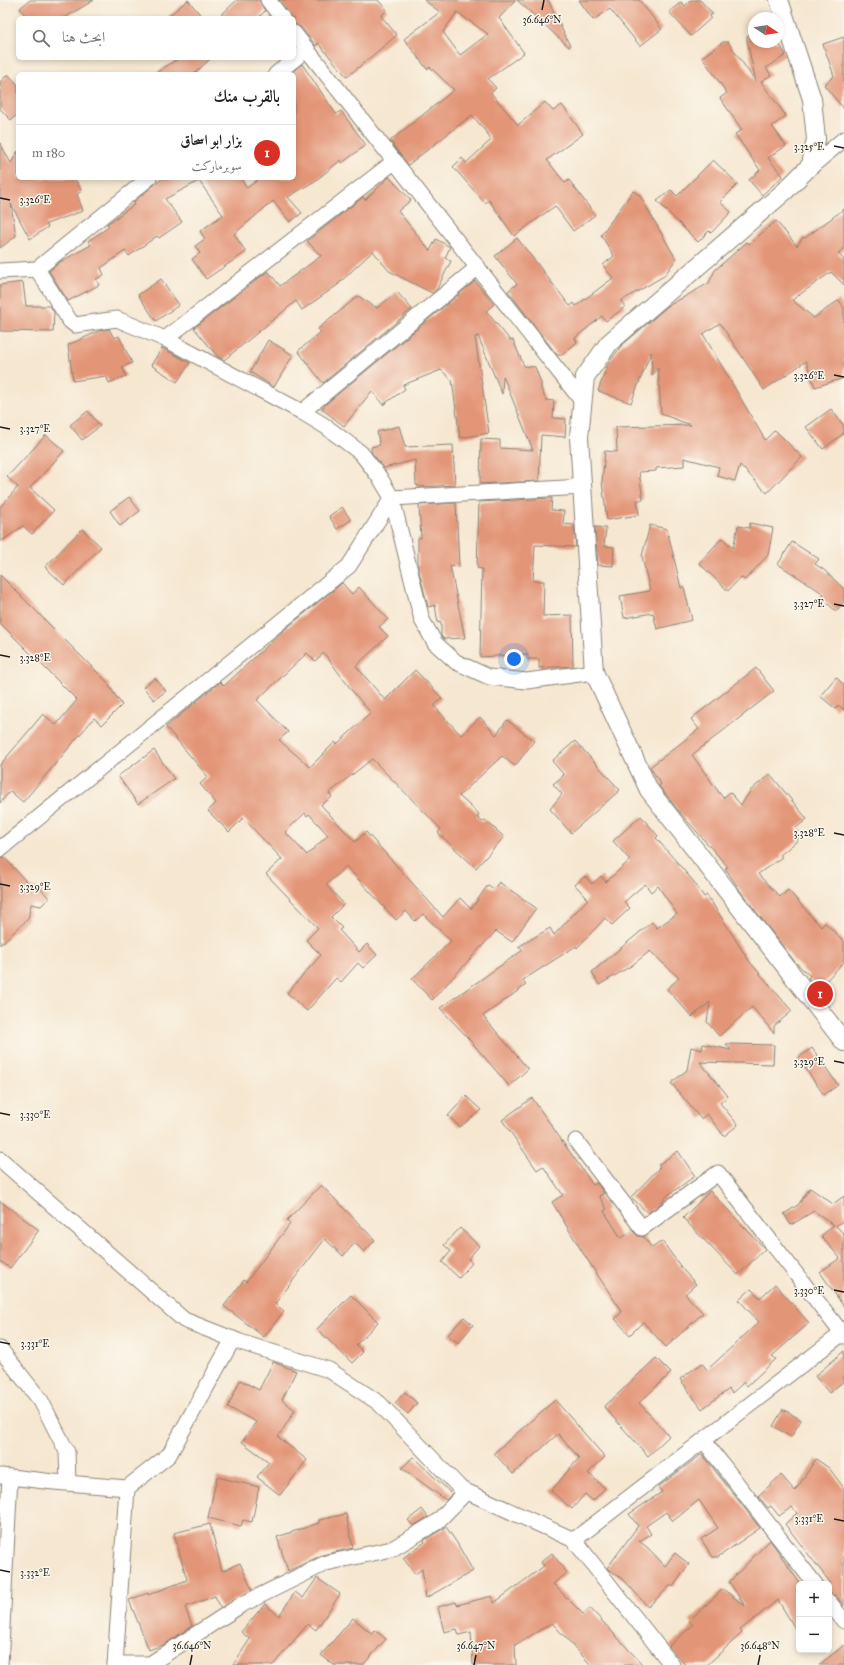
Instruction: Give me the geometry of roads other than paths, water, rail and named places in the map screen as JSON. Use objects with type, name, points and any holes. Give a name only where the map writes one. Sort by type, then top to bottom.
[{"type":"street","points":[[268,0],[280,16]]},
{"type":"street","points":[[779,0],[812,99],[816,139],[811,165],[785,191],[609,342],[585,377],[579,437],[594,672],[649,790],[844,1042]]},
{"type":"street","points":[[296,35],[582,401]]},
{"type":"street","points":[[296,58],[307,49]]},
{"type":"street","points":[[278,72],[293,60]]},
{"type":"street","points":[[797,178],[844,139]]},
{"type":"street","points":[[165,339],[395,161]]},
{"type":"street","points":[[0,271],[37,269],[147,180]]},
{"type":"street","points":[[302,412],[478,267]]},
{"type":"street","points":[[37,269],[74,325],[117,319],[165,339],[302,412],[325,426],[361,453],[380,478],[392,498],[422,620],[435,643],[456,662],[489,677],[527,681],[594,672]]},
{"type":"street","points":[[392,498],[583,487]]},
{"type":"street","points":[[0,849],[349,566],[392,498]]},
{"type":"street","points":[[574,1540],[843,1334],[718,1173],[642,1228],[576,1141]]},
{"type":"street","points":[[0,1159],[184,1320],[233,1339],[330,1370],[379,1403],[461,1489],[574,1540],[672,1665]]},
{"type":"street","points":[[0,1665],[5,1476],[127,1488],[169,1455],[233,1339]]},
{"type":"street","points":[[0,1349],[41,1401],[51,1420],[67,1452],[68,1483]]},
{"type":"street","points":[[704,1440],[813,1581]]},
{"type":"street","points":[[127,1488],[115,1665],[150,1664],[241,1605],[326,1564],[392,1549],[437,1522],[466,1492]]},
{"type":"street","points":[[832,1606],[844,1621]]},
{"type":"place","name":"بزار ابو اسحاق","points":[[820,994]]}]
